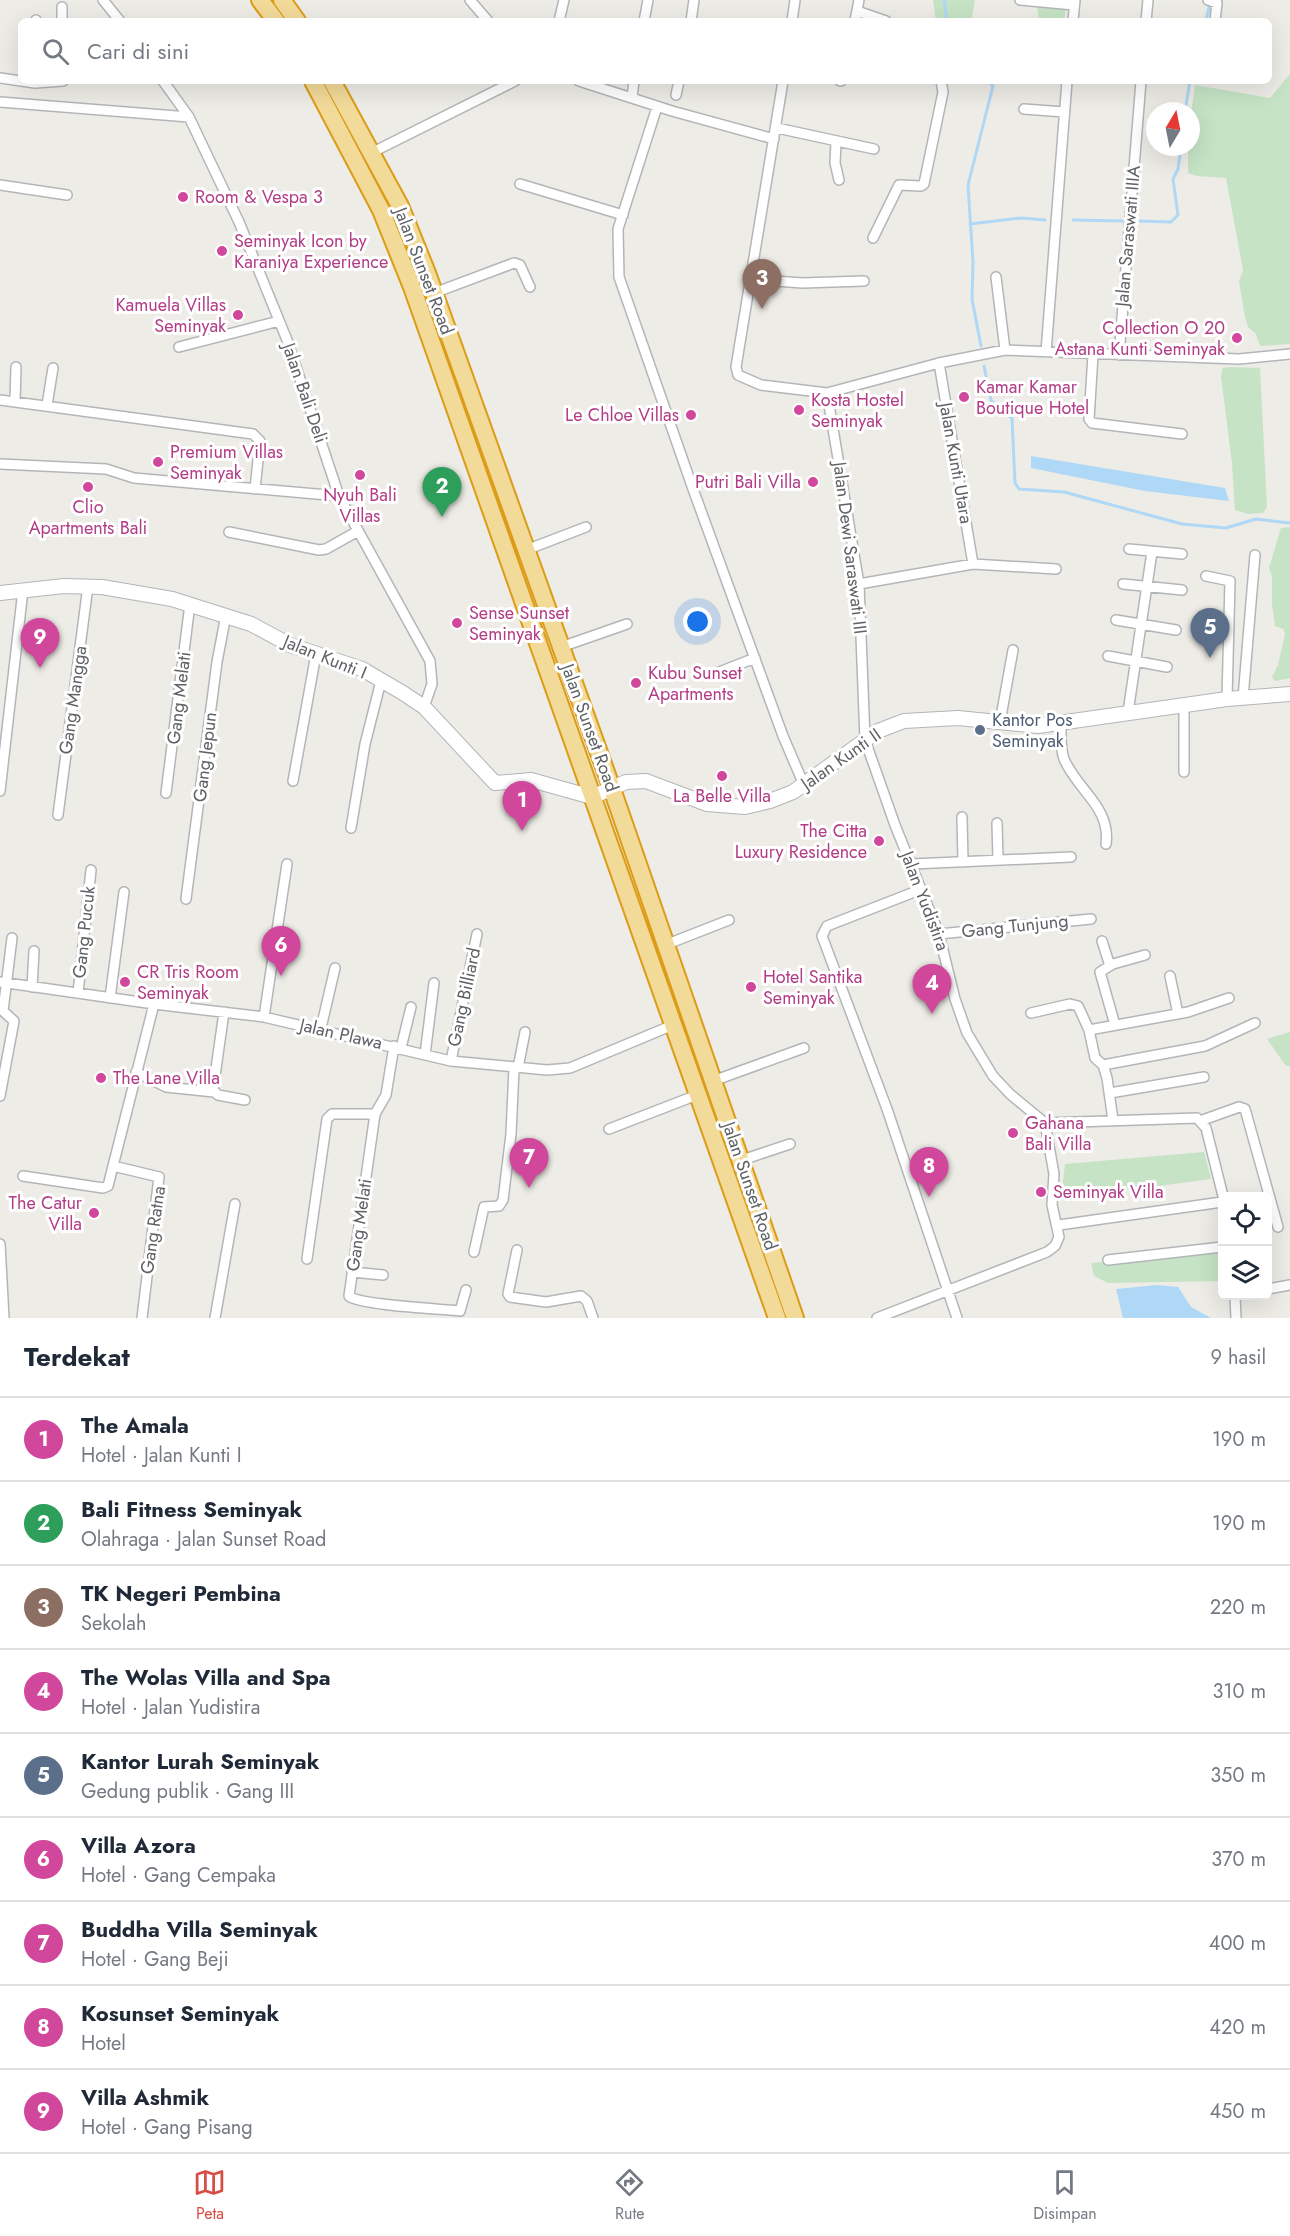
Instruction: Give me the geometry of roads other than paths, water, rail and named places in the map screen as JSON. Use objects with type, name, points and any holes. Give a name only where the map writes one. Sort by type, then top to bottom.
[{"type":"highway","points":[[260,0],[274,18]]},
{"type":"highway","points":[[282,0],[295,18]]},
{"type":"highway","name":"Jalan Sunset Road","points":[[315,84],[381,210],[411,287],[777,1318]]},
{"type":"highway","name":"Jalan Sunset Road","points":[[335,84],[400,206],[434,293],[612,789],[795,1318]]},
{"type":"street","points":[[103,0],[118,18]]},
{"type":"street","points":[[470,0],[485,18]]},
{"type":"street","points":[[560,18],[564,0]]},
{"type":"street","points":[[645,18],[648,0]]},
{"type":"street","points":[[691,18],[694,0]]},
{"type":"street","points":[[792,18],[795,0]]},
{"type":"street","points":[[856,16],[859,0]]},
{"type":"street","points":[[1020,0],[1075,3],[1072,18]]},
{"type":"street","points":[[1146,18],[1148,0]]},
{"type":"street","points":[[1212,1],[1215,18]]},
{"type":"street","points":[[62,7],[62,18]]},
{"type":"street","points":[[0,78],[18,80]]},
{"type":"street","name":"Jalan Bali Deli","points":[[165,84],[189,117],[223,185],[279,321],[339,496],[430,661],[432,684],[424,707]]},
{"type":"street","points":[[373,152],[509,84]]},
{"type":"street","points":[[589,84],[774,139]]},
{"type":"street","points":[[632,97],[634,84]]},
{"type":"street","points":[[676,95],[678,84]]},
{"type":"street","points":[[783,84],[736,367],[738,375],[760,385],[827,393],[939,363],[1005,351],[1239,359],[1290,354]]},
{"type":"street","points":[[873,238],[899,185],[921,186],[924,184],[943,92],[942,84]]},
{"type":"street","points":[[1046,352],[1067,84]]},
{"type":"street","name":"Jalan Saraswati IIIA","points":[[1119,355],[1141,84]]},
{"type":"street","points":[[0,102],[189,117]]},
{"type":"street","points":[[657,106],[623,215],[617,244],[620,277],[693,489],[804,785]]},
{"type":"street","points":[[1024,109],[1064,112]]},
{"type":"street","points":[[777,128],[874,149]]},
{"type":"street","points":[[836,142],[835,163],[838,180]]},
{"type":"street","points":[[520,184],[623,215]]},
{"type":"street","points":[[0,185],[67,195]]},
{"type":"street","points":[[434,293],[514,263],[520,265],[530,287]]},
{"type":"street","points":[[996,277],[1005,351]]},
{"type":"street","points":[[750,279],[792,283],[864,281]]},
{"type":"street","points":[[179,347],[279,321]]},
{"type":"street","points":[[1093,355],[1089,419],[1092,423],[1182,434]]},
{"type":"street","name":"Jalan Kunti Utara","points":[[939,363],[973,564]]},
{"type":"street","points":[[15,401],[16,367]]},
{"type":"street","points":[[47,405],[53,368]]},
{"type":"street","name":"Jalan Dewi Saraswati III","points":[[827,393],[859,584],[865,740]]},
{"type":"street","points":[[0,400],[253,434],[260,441],[255,489]]},
{"type":"street","points":[[0,464],[106,469],[134,478],[339,496]]},
{"type":"street","points":[[526,550],[586,527]]},
{"type":"street","points":[[229,532],[319,550],[326,549],[358,531]]},
{"type":"street","points":[[1129,549],[1182,554]]},
{"type":"street","points":[[1128,712],[1152,552]]},
{"type":"street","points":[[1243,698],[1255,555]]},
{"type":"street","points":[[859,584],[973,564],[1056,569]]},
{"type":"street","points":[[1206,576],[1230,581],[1227,699]]},
{"type":"street","points":[[1123,584],[1182,590]]},
{"type":"street","name":"Jalan Kunti I","points":[[0,593],[88,586],[124,590],[190,604],[226,615],[316,654],[346,661],[424,707],[491,780],[503,783],[531,780],[592,796]]},
{"type":"street","name":"Gang Mangga","points":[[58,814],[88,586]]},
{"type":"street","points":[[0,791],[22,590]]},
{"type":"street","name":"Gang Melati","points":[[166,793],[190,604]]},
{"type":"street","name":"Gang Jepun","points":[[186,899],[217,662],[226,615]]},
{"type":"street","points":[[1116,620],[1176,630]]},
{"type":"street","points":[[561,647],[627,624]]},
{"type":"street","points":[[1000,722],[1013,650]]},
{"type":"street","points":[[293,781],[316,654]]},
{"type":"street","points":[[1108,656],[1167,667]]},
{"type":"street","points":[[709,676],[755,658]]},
{"type":"street","points":[[351,828],[365,744],[381,681]]},
{"type":"street","name":"Jalan Kunti II","points":[[612,789],[626,782],[646,781],[707,804],[725,807],[770,801],[804,785],[885,727],[916,719],[970,718],[1038,726],[1227,699],[1290,694]]},
{"type":"street","points":[[1184,706],[1184,772]]},
{"type":"street","points":[[1061,722],[1063,756],[1104,817],[1108,831],[1106,844]]},
{"type":"street","name":"Jalan Yudistira","points":[[865,740],[891,814],[939,934],[955,999],[979,1056],[1010,1094],[1045,1123]]},
{"type":"street","points":[[592,796],[612,789]]},
{"type":"street","points":[[962,817],[963,861]]},
{"type":"street","points":[[997,823],[998,859]]},
{"type":"street","points":[[912,864],[1071,857]]},
{"type":"street","points":[[264,1017],[287,864]]},
{"type":"street","name":"Gang Pucuk","points":[[78,993],[91,870]]},
{"type":"street","points":[[922,889],[826,926],[822,936],[887,1109],[957,1318]]},
{"type":"street","points":[[110,998],[124,892]]},
{"type":"street","name":"Gang Tunjung","points":[[939,934],[1091,919]]},
{"type":"street","points":[[665,945],[729,920]]},
{"type":"street","name":"Gang Billiard","points":[[451,1061],[477,934]]},
{"type":"street","points":[[0,1096],[2,1069],[14,1021],[3,1011],[3,982],[12,938]]},
{"type":"street","points":[[1102,941],[1110,966]]},
{"type":"street","points":[[32,987],[34,951]]},
{"type":"street","points":[[1115,1025],[1100,972],[1110,966],[1145,955]]},
{"type":"street","points":[[321,1028],[335,968]]},
{"type":"street","points":[[1170,976],[1178,1014]]},
{"type":"street","name":"Jalan Plawa","points":[[3,982],[264,1017],[321,1028],[451,1061],[556,1071],[570,1068],[673,1025]]},
{"type":"street","points":[[425,1055],[434,983]]},
{"type":"street","points":[[1089,1030],[1178,1014],[1211,1006],[1229,998]]},
{"type":"street","points":[[23,1176],[104,1188],[108,1186],[154,1004]]},
{"type":"street","points":[[1031,1013],[1076,1004],[1089,1030],[1095,1058],[1102,1065],[1110,1093],[1113,1120]]},
{"type":"street","name":"Gang Melati","points":[[411,1007],[386,1095],[375,1114],[349,1294],[353,1299],[460,1311],[466,1290]]},
{"type":"street","points":[[214,1092],[212,1087],[224,1012]]},
{"type":"street","points":[[1102,1065],[1204,1046],[1255,1023]]},
{"type":"street","points":[[474,1252],[484,1207],[499,1206],[503,1200],[516,1068],[525,1032]]},
{"type":"street","points":[[713,1081],[804,1048]]},
{"type":"street","points":[[136,1072],[166,1088],[214,1092],[245,1100]]},
{"type":"street","points":[[1110,1093],[1204,1077]]},
{"type":"street","points":[[609,1129],[696,1095]]},
{"type":"street","points":[[1200,1121],[1239,1107],[1245,1109],[1278,1227]]},
{"type":"street","points":[[307,1259],[327,1119],[332,1114],[375,1114]]},
{"type":"street","points":[[877,1318],[1047,1252],[1059,1240],[1059,1225],[1052,1205],[1054,1174],[1045,1123],[1193,1117],[1206,1128],[1222,1192]]},
{"type":"street","points":[[742,1160],[790,1144]]},
{"type":"street","name":"Gang Ratna","points":[[114,1166],[157,1174],[159,1177],[142,1318]]},
{"type":"street","points":[[1059,1225],[1218,1203]]},
{"type":"street","points":[[215,1318],[235,1204]]},
{"type":"street","points":[[0,1244],[4,1318]]},
{"type":"street","points":[[1108,1260],[1218,1247]]},
{"type":"street","points":[[517,1250],[508,1294],[510,1297],[546,1302],[581,1296],[587,1301],[592,1318]]},
{"type":"street","points":[[352,1272],[383,1275]]},
{"type":"street","points":[[1272,1288],[1290,1285]]},
{"type":"street","points":[[1235,1300],[1236,1318]]},
{"type":"water","points":[[1031,456],[1225,488],[1229,501],[1145,491],[1031,468]]},
{"type":"water","points":[[1157,1285],[1178,1287],[1191,1307],[1211,1318],[1123,1318],[1116,1289]]},
{"type":"waterway","points":[[944,0],[947,18]]},
{"type":"waterway","points":[[1207,18],[1210,2]]},
{"type":"waterway","points":[[981,346],[972,299],[973,262],[968,185],[993,86],[991,84]]},
{"type":"waterway","points":[[1186,102],[1190,84]]},
{"type":"waterway","points":[[1137,221],[1171,222],[1178,215],[1173,179],[1178,169],[1180,156]]},
{"type":"waterway","points":[[970,224],[1021,218],[1045,220]]},
{"type":"waterway","points":[[1073,220],[1122,221]]},
{"type":"waterway","points":[[984,366],[991,400],[997,408],[1012,418],[1015,483],[1019,489],[1064,492],[1182,524],[1226,528],[1256,519],[1290,523]]},
{"type":"place","name":"Room & Vespa 3","points":[[183,197]]},
{"type":"place","name":"Seminyak Icon by Karaniya Experience","points":[[222,251]]},
{"type":"place","name":"TK Negeri Pembina","points":[[762,309]]},
{"type":"place","name":"Kamuela Villas Seminyak","points":[[238,315]]},
{"type":"place","name":"Collection O 20 Astana Kunti Seminyak","points":[[1237,338]]},
{"type":"place","name":"Kamar Kamar Boutique Hotel","points":[[964,397]]},
{"type":"place","name":"Kosta Hostel Seminyak","points":[[799,410]]},
{"type":"place","name":"Le Chloe Villas","points":[[691,415]]},
{"type":"place","name":"Premium Villas Seminyak","points":[[158,462]]},
{"type":"place","name":"Nyuh Bali Villas","points":[[360,475]]},
{"type":"place","name":"Putri Bali Villa","points":[[813,482]]},
{"type":"place","name":"Clio Apartments Bali","points":[[88,487]]},
{"type":"place","name":"Bali Fitness Seminyak","points":[[442,517]]},
{"type":"place","name":"Sense Sunset Seminyak","points":[[457,623]]},
{"type":"place","name":"Kantor Lurah Seminyak","points":[[1210,658]]},
{"type":"place","name":"Villa Ashmik","points":[[40,668]]},
{"type":"place","name":"Kubu Sunset Apartments","points":[[636,683]]},
{"type":"place","name":"Kantor Pos Seminyak","points":[[980,730]]},
{"type":"place","name":"La Belle Villa","points":[[722,776]]},
{"type":"place","name":"The Amala","points":[[522,831]]},
{"type":"place","name":"The Citta Luxury Residence","points":[[879,841]]},
{"type":"place","name":"Villa Azora","points":[[281,976]]},
{"type":"place","name":"CR Tris Room Seminyak","points":[[125,982]]},
{"type":"place","name":"Hotel Santika Seminyak","points":[[751,987]]},
{"type":"place","name":"The Wolas Villa and Spa","points":[[932,1014]]},
{"type":"place","name":"The Lane Villa","points":[[101,1078]]},
{"type":"place","name":"Gahana Bali Villa","points":[[1013,1133]]},
{"type":"place","name":"Buddha Villa Seminyak","points":[[529,1188]]},
{"type":"place","name":"Seminyak Villa","points":[[1041,1192]]},
{"type":"place","name":"Kosunset Seminyak","points":[[929,1197]]},
{"type":"place","name":"The Catur Villa","points":[[94,1213]]}]
